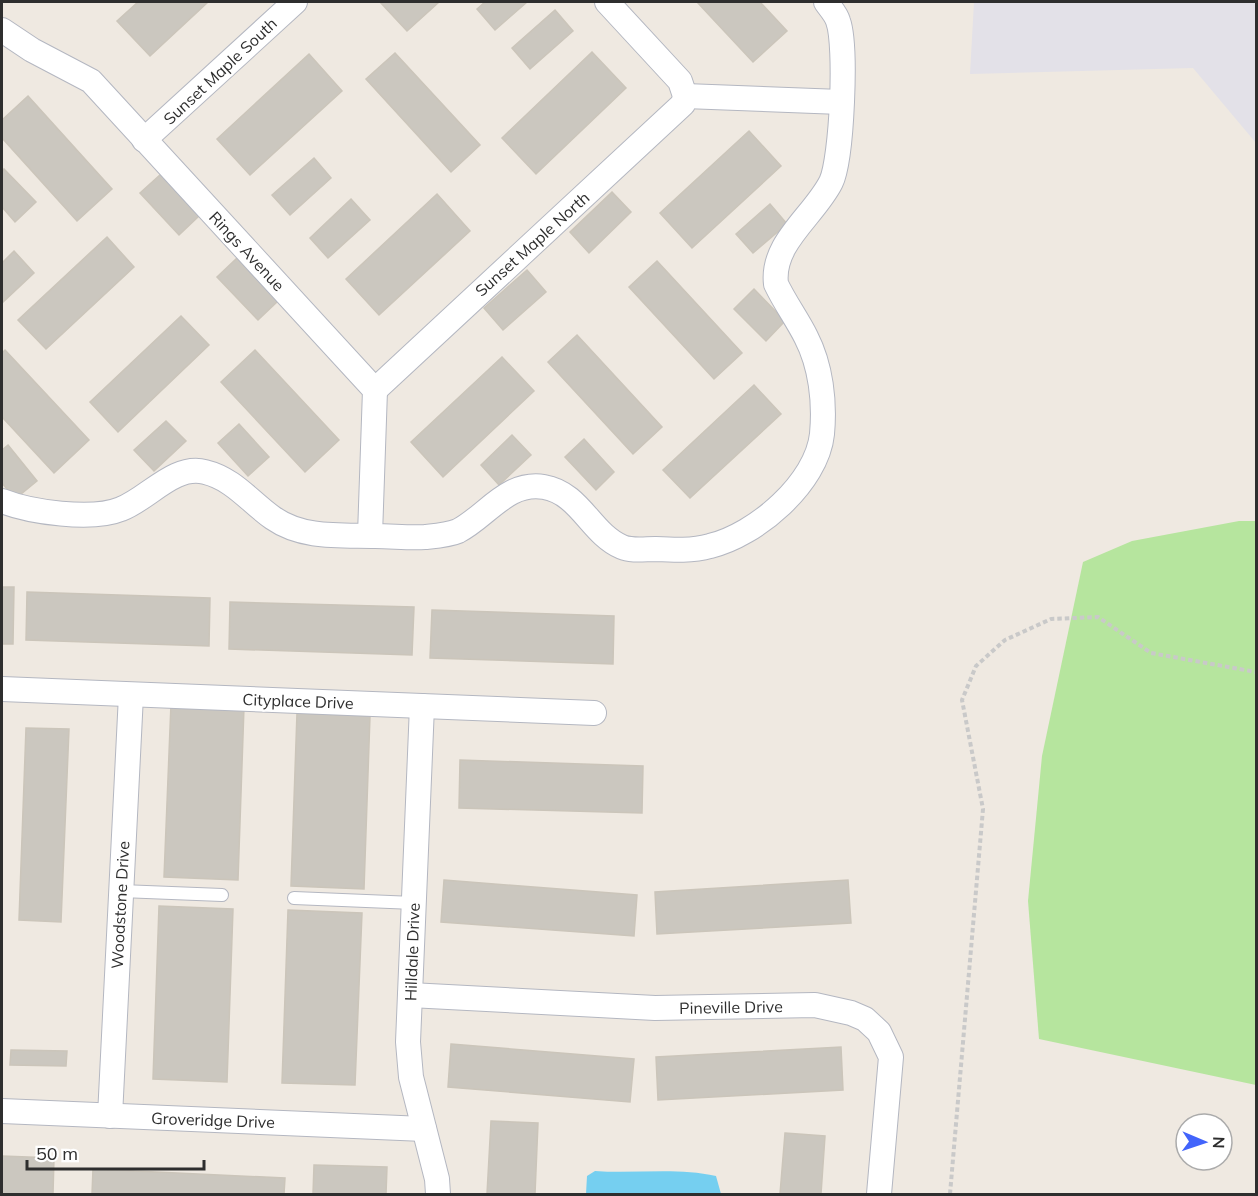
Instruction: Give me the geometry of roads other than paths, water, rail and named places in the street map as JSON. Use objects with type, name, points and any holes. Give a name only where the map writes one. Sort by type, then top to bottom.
[{"type":"street","name":"Sunset Maple South","points":[[144,140],[295,2]]},
{"type":"street","points":[[606,2],[680,81],[685,96],[841,102]]},
{"type":"street","points":[[2,501],[20,508],[91,514],[121,510],[173,476],[203,471],[231,482],[275,520],[302,531],[334,536],[424,537],[456,532],[500,498],[528,487],[544,487],[557,491],[581,509],[602,533],[623,548],[687,551],[712,546],[734,537],[775,511],[798,486],[819,450],[821,387],[816,359],[776,284],[774,271],[777,258],[819,203],[832,179],[839,151],[842,52],[838,21],[826,2]]},
{"type":"street","name":"Rings Avenue","points":[[5,37],[91,81],[375,390]]},
{"type":"street","name":"Sunset Maple North","points":[[375,390],[678,111],[685,96]]},
{"type":"street","points":[[370,536],[375,390]]},
{"type":"street","name":"Cityplace Drive","points":[[2,689],[594,713]]},
{"type":"street","name":"Woodstone Drive","points":[[110,1116],[131,694]]},
{"type":"street","name":"Hilldale Drive","points":[[422,706],[408,1042],[411,1077],[437,1179],[438,1194]]},
{"type":"street","name":"Pineville Drive","points":[[410,995],[656,1008],[815,1005],[851,1013],[865,1019],[879,1032],[891,1057],[879,1194]]},
{"type":"street","name":"Groveridge Drive","points":[[2,1111],[424,1129]]},
{"type":"lane","points":[[121,891],[222,895]]},
{"type":"lane","points":[[294,898],[414,903]]},
{"type":"water","points":[[595,1171],[701,1173],[716,1176],[721,1194],[586,1194],[587,1176]]}]
